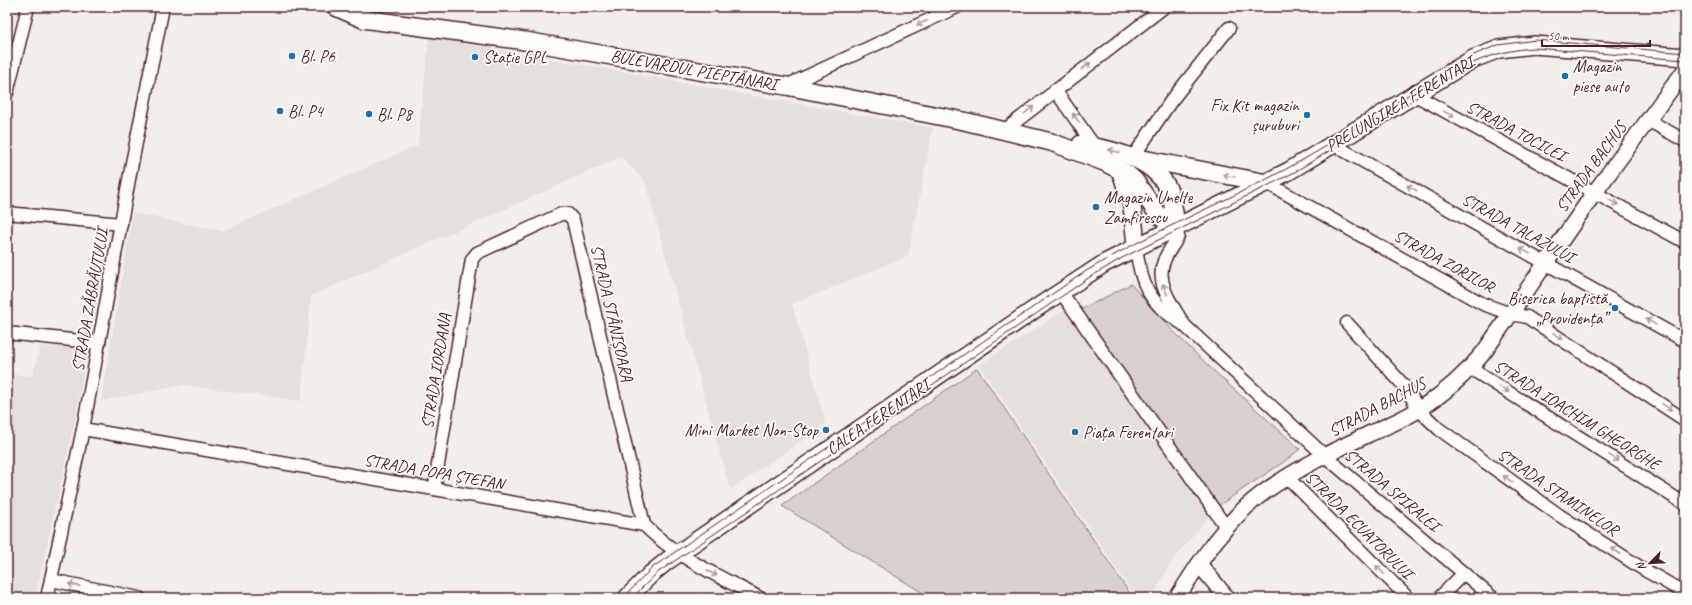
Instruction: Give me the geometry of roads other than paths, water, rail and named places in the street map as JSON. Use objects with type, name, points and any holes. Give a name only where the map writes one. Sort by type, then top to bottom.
[{"type":"main road","name":"BULEVARDUL PIEPTĂNARI","points":[[336,7],[363,19],[525,41],[786,86],[882,104],[1004,130],[1051,142],[1104,162],[1132,178],[1157,213],[1170,225],[1175,227],[1173,203],[1168,187],[1154,171],[1133,157],[1066,141],[1051,142]]},
{"type":"main road","name":"PRELUNGIREA FERENTARI","points":[[1136,246],[1267,183],[1334,145],[1473,59],[1512,46],[1534,44],[1685,57]]},
{"type":"main road","points":[[1133,157],[1267,183]]},
{"type":"main road","points":[[1121,171],[1127,184],[1132,205],[1136,246]]},
{"type":"main road","name":"CALEA FERENTARI","points":[[627,598],[651,574],[678,554],[1061,292],[1109,261],[1136,246]]},
{"type":"street","points":[[7,93],[28,7]]},
{"type":"street","name":"STRADA ZĂBRĂUȚULUI","points":[[47,598],[100,343],[121,224],[163,7]]},
{"type":"street","points":[[786,86],[957,7]]},
{"type":"street","points":[[1004,130],[1164,7]]},
{"type":"street","points":[[1133,157],[1171,101],[1229,28]]},
{"type":"street","name":"STRADA BACHUS","points":[[1177,598],[1199,564],[1226,527],[1243,509],[1287,476],[1420,410],[1457,382],[1470,368],[1511,314],[1595,192],[1685,70]]},
{"type":"street","points":[[1055,90],[1096,147]]},
{"type":"street","name":"STRADA TOCILEI","points":[[1415,95],[1685,242]]},
{"type":"street","points":[[1648,120],[1685,141]]},
{"type":"street","name":"STRADA TALAZULUI","points":[[1334,145],[1685,341]]},
{"type":"street","name":"STRADA ZORILOR","points":[[1267,183],[1483,304],[1511,314],[1527,317],[1553,332],[1685,420]]},
{"type":"street","points":[[7,213],[121,224]]},
{"type":"street","name":"STRADA STÂNIȘOARA","points":[[472,258],[477,253],[560,214],[568,214],[573,220],[644,525]]},
{"type":"street","name":"STRADA SPIRALEI","points":[[1175,227],[1178,236],[1163,261],[1161,277],[1168,297],[1183,324]]},
{"type":"street","name":"STRADA SPIRALEI","points":[[1136,246],[1138,266],[1145,287],[1158,305],[1170,316],[1183,324],[1325,456],[1493,598]]},
{"type":"street","name":"STRADA IORDANA","points":[[434,489],[472,258]]},
{"type":"street","points":[[1061,292],[1226,527]]},
{"type":"street","name":"STRADA STAMINELOR","points":[[1347,323],[1406,388],[1420,410],[1439,429],[1507,479],[1643,569],[1685,593]]},
{"type":"street","points":[[7,333],[100,343]]},
{"type":"street","name":"STRADA IOACHIM GHEORGHE","points":[[1470,368],[1685,504]]},
{"type":"street","name":"STRADA POPA ȘTEFAN","points":[[83,429],[644,525]]},
{"type":"street","name":"STRADA ECUATORULUI","points":[[1287,476],[1408,598]]},
{"type":"street","points":[[644,525],[659,540],[678,554],[760,598]]},
{"type":"street","points":[[1199,564],[1227,598]]},
{"type":"street","points":[[1439,598],[1464,574]]},
{"type":"street","points":[[51,580],[139,598]]},
{"type":"tram line","points":[[623,598],[653,567],[1086,271],[1161,231],[1288,168],[1335,141],[1471,56],[1498,45],[1536,40],[1685,53]]},
{"type":"tram line","points":[[632,598],[657,573],[1090,277],[1122,258],[1293,173],[1475,62],[1504,52],[1535,48],[1685,60]]},
{"type":"place","name":"Bl. P6","points":[[292,56]]},
{"type":"place","name":"Stație GPL","points":[[475,57]]},
{"type":"place","name":"Magazin piese auto","points":[[1565,76]]},
{"type":"place","name":"Bl. P4","points":[[280,111]]},
{"type":"place","name":"Bl. P8","points":[[369,114]]},
{"type":"place","name":"Fix Kit magazin șuruburi","points":[[1307,115]]},
{"type":"place","name":"Magazin Unelte Zamfirescu","points":[[1096,207]]},
{"type":"place","name":"Biserica baptistă „Providența”","points":[[1615,308]]},
{"type":"place","name":"Mini Market Non-Stop","points":[[826,430]]},
{"type":"place","name":"Piața Ferentari","points":[[1075,432]]}]
